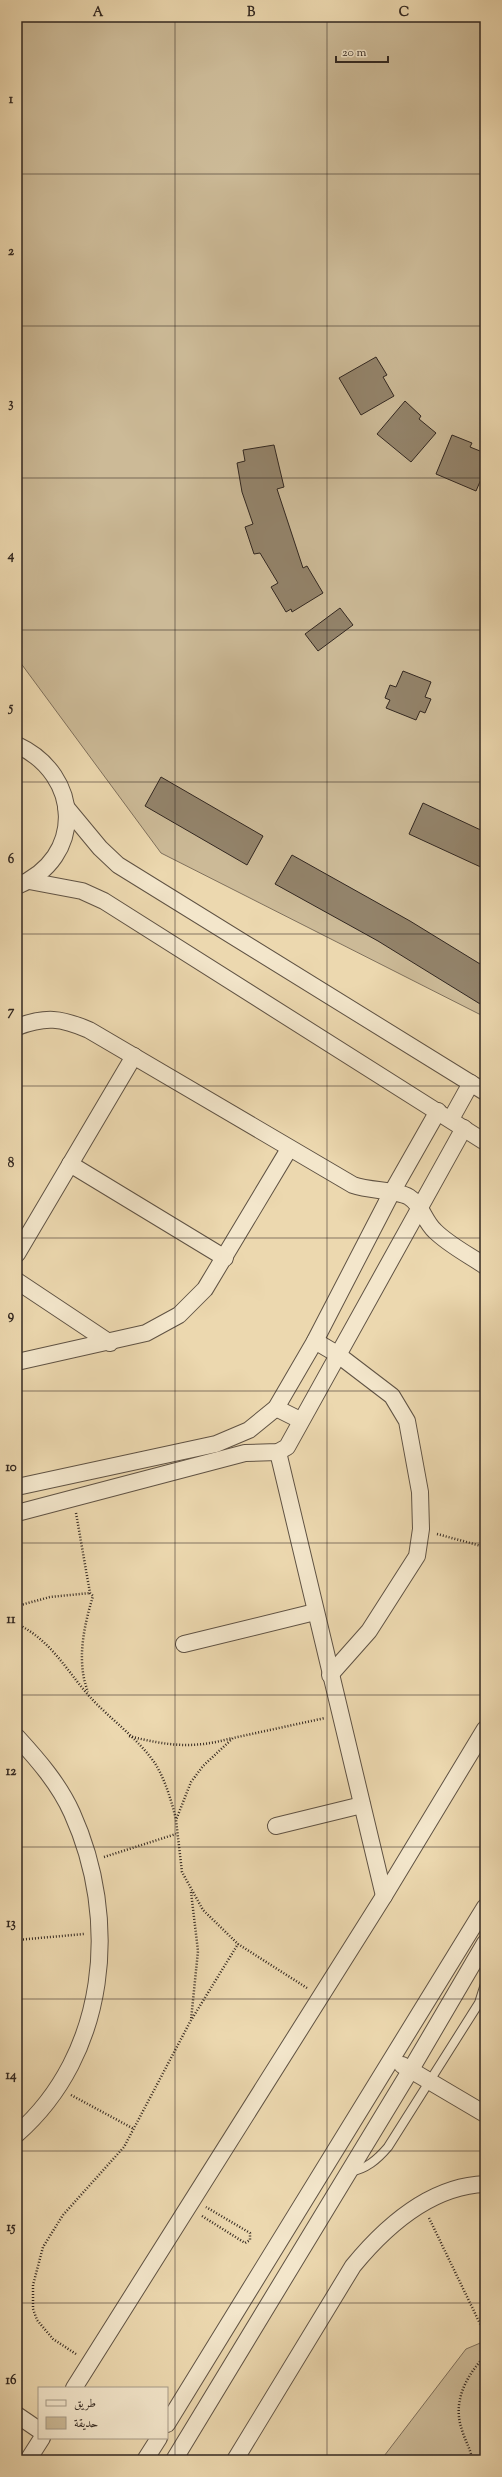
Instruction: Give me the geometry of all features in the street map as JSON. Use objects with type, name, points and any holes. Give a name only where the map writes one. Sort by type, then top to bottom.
[{"type":"street","points":[[17,745],[33,752],[49,767],[61,785],[66,807],[66,829],[59,850],[46,867],[23,883]]},
{"type":"street","points":[[66,807],[100,848],[118,865],[485,1092]]},
{"type":"street","points":[[23,883],[82,891],[104,901],[451,1119],[485,1142]]},
{"type":"street","points":[[17,1027],[37,1020],[64,1020],[89,1030],[289,1149],[353,1185],[372,1191],[392,1192],[409,1196],[434,1230],[485,1266]]},
{"type":"street","points":[[17,1254],[134,1056]]},
{"type":"street","points":[[451,1119],[471,1083]]},
{"type":"street","points":[[17,1487],[216,1444],[248,1430],[276,1408],[315,1341],[392,1192],[438,1111]]},
{"type":"street","points":[[17,1513],[245,1453],[278,1452],[287,1447],[292,1441],[300,1420],[420,1209],[464,1128]]},
{"type":"street","points":[[17,1362],[110,1343],[146,1333],[179,1315],[205,1289],[225,1258],[289,1149]]},
{"type":"street","points":[[70,1164],[225,1258]]},
{"type":"street","points":[[17,1281],[110,1343]]},
{"type":"street","points":[[315,1341],[337,1354],[392,1396],[406,1421],[420,1492],[421,1529],[417,1556],[369,1631],[330,1675]]},
{"type":"street","points":[[276,1408],[300,1420]]},
{"type":"street","points":[[278,1452],[314,1612],[384,1896]]},
{"type":"street","points":[[184,1644],[314,1612]]},
{"type":"street","points":[[75,2387],[384,1896],[485,1729]]},
{"type":"street","points":[[17,1737],[45,1768],[72,1812],[90,1861],[98,1896],[102,1932],[100,1965],[93,2004],[76,2053],[57,2088],[30,2123],[17,2134]]},
{"type":"street","points":[[276,1826],[362,1805]]},
{"type":"street","points":[[168,2422],[485,1907]]},
{"type":"street","points":[[174,2460],[484,1947]]},
{"type":"street","points":[[392,2059],[485,2114]]},
{"type":"street","points":[[235,2460],[353,2266],[373,2242],[391,2226],[423,2204],[449,2193],[485,2184]]},
{"type":"street","points":[[17,2415],[38,2429]]},
{"type":"street","points":[[28,2460],[41,2439]]},
{"type":"street","points":[[145,2460],[157,2439]]},
{"type":"lane","points":[[347,2173],[361,2170],[380,2156],[431,2081],[479,2003],[485,1984]]},
{"type":"path","points":[[73,1499],[90,1593],[93,1596],[84,1633],[83,1653],[84,1674],[89,1696]]},
{"type":"path","points":[[421,1529],[485,1547]]},
{"type":"path","points":[[17,1606],[50,1597],[90,1593]]},
{"type":"path","points":[[17,1624],[37,1636],[53,1649],[89,1696],[147,1753],[155,1765],[168,1791],[176,1820],[176,1834],[182,1872],[190,1889],[203,1910],[238,1944],[320,1996]]},
{"type":"path","points":[[129,1736],[172,1746],[213,1744],[233,1738],[339,1715]]},
{"type":"path","points":[[176,1820],[191,1782],[203,1766],[233,1738]]},
{"type":"path","points":[[90,1861],[176,1834]]},
{"type":"path","points":[[190,1889],[198,1951],[190,2022]]},
{"type":"path","points":[[17,1940],[102,1932]]},
{"type":"path","points":[[90,2362],[53,2339],[37,2320],[32,2297],[35,2272],[43,2247],[55,2225],[124,2147],[190,2022],[238,1944]]},
{"type":"path","points":[[57,2088],[134,2129]]},
{"type":"path","points":[[190,2203],[250,2233],[250,2240],[245,2243],[190,2203]]},
{"type":"path","points":[[423,2204],[485,2334]]},
{"type":"path","points":[[472,2460],[471,2451],[461,2428],[460,2402],[467,2378],[485,2355],[485,2349]]},
{"type":"green space","points":[[17,17],[485,17],[485,1017],[161,853],[17,658]]},
{"type":"green space","points":[[485,2341],[485,2460],[381,2460],[466,2349]]},
{"type":"building","points":[[376,357],[387,375],[383,377],[394,396],[361,415],[339,378]]},
{"type":"building","points":[[405,401],[421,416],[419,419],[436,433],[411,462],[377,434]]},
{"type":"building","points":[[452,435],[472,443],[470,447],[485,453],[485,470],[476,491],[436,474]]},
{"type":"building","points":[[274,445],[284,487],[277,489],[303,568],[307,566],[323,593],[292,612],[291,609],[286,612],[271,587],[278,583],[260,553],[254,554],[245,527],[253,524],[242,492],[237,463],[245,461],[243,450]]},
{"type":"building","points":[[340,608],[353,625],[318,651],[305,634]]},
{"type":"building","points":[[403,671],[431,682],[425,697],[431,699],[425,713],[420,711],[416,720],[386,708],[390,700],[385,698],[390,685],[396,687]]},
{"type":"building","points":[[161,777],[263,836],[247,865],[145,806]]},
{"type":"building","points":[[423,803],[485,832],[485,869],[409,834]]},
{"type":"building","points":[[292,855],[410,921],[485,967],[485,1007],[378,941],[275,884]]}]
